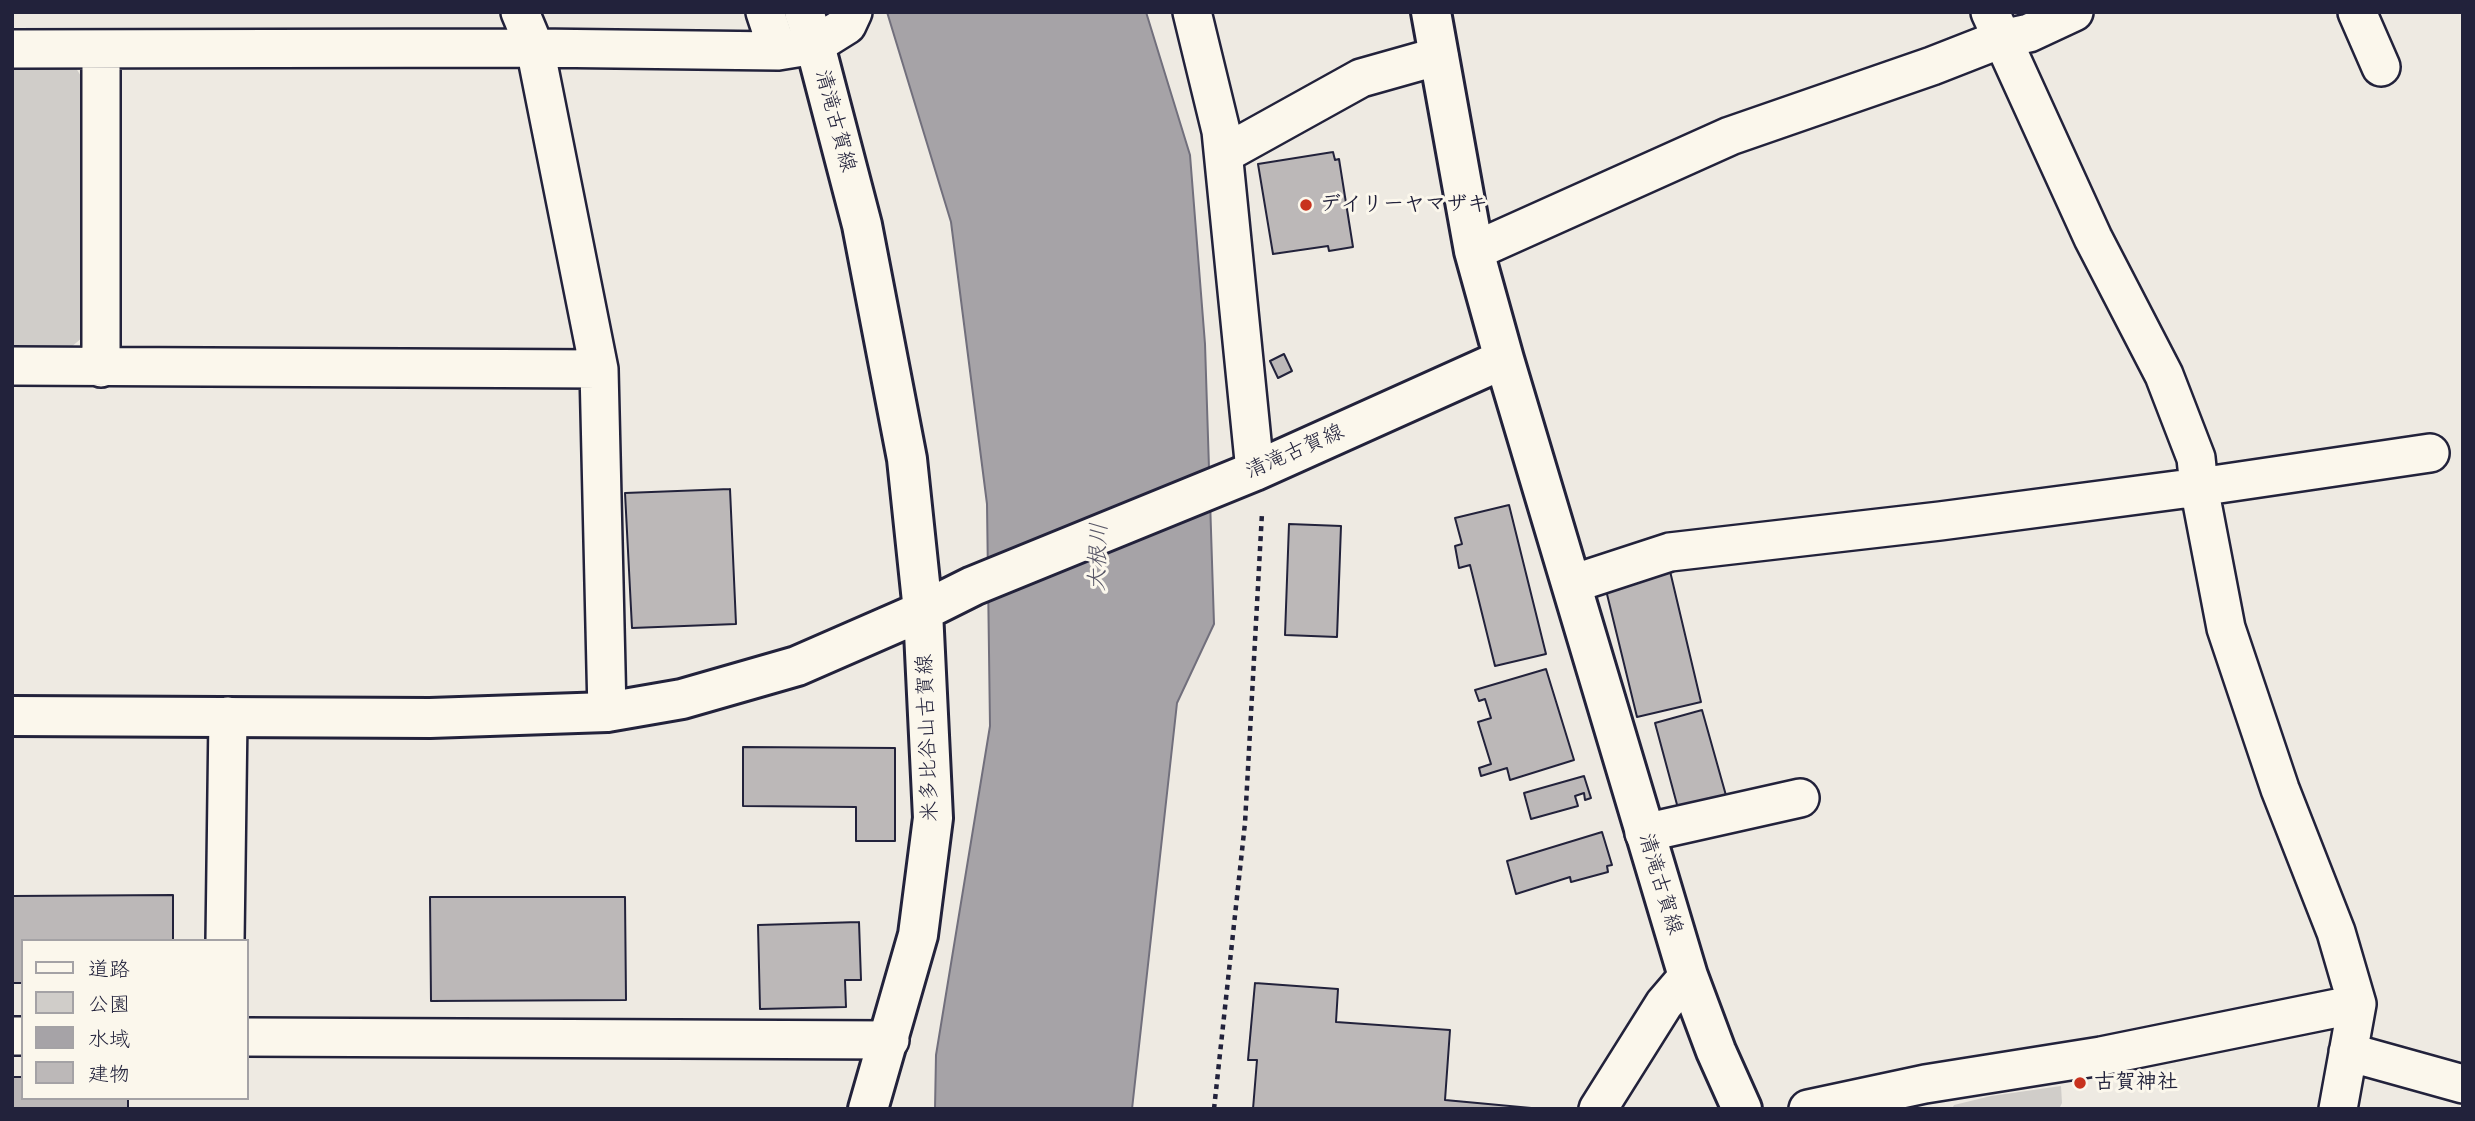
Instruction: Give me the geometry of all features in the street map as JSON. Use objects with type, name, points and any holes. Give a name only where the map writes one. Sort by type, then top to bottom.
[{"type":"main road","points":[[1431,12],[1474,251],[1504,359]]},
{"type":"main road","name":"清滝古賀線","points":[[810,29],[862,225],[907,459],[923,611],[973,586],[1255,471],[1504,359],[1688,976],[1716,1051],[1742,1109]]},
{"type":"main road","points":[[12,716],[430,718],[607,712],[682,699],[797,666],[923,611]]},
{"type":"main road","name":"米多比谷山古賀線","points":[[868,1109],[918,935],[933,818],[923,611]]},
{"type":"street","points":[[520,12],[535,48],[599,369],[607,712]]},
{"type":"street","points":[[765,12],[778,51]]},
{"type":"street","points":[[12,49],[535,48],[778,51],[810,29],[847,25],[853,12]]},
{"type":"street","points":[[1192,12],[1221,131],[1255,471]]},
{"type":"street","points":[[1474,251],[1730,136],[1932,66],[1995,26],[2029,33],[2074,12]]},
{"type":"street","points":[[2357,12],[2381,67]]},
{"type":"street","points":[[1995,26],[2093,238],[2164,375],[2196,458],[2226,628],[2280,789],[2336,932],[2357,1004],[2338,1109]]},
{"type":"street","points":[[101,49],[101,368]]},
{"type":"street","points":[[1224,154],[1361,78],[1439,56]]},
{"type":"street","points":[[12,366],[599,369]]},
{"type":"street","points":[[1572,584],[1670,552],[1940,521],[2430,453]]},
{"type":"street","points":[[225,939],[228,716]]},
{"type":"street","points":[[1644,833],[1800,798]]},
{"type":"street","points":[[1598,1109],[1664,1004],[1688,976]]},
{"type":"street","points":[[1808,1109],[1925,1084],[2101,1056],[2357,1004]]},
{"type":"street","points":[[248,1037],[890,1040]]},
{"type":"street","points":[[2348,1052],[2463,1084]]},
{"type":"path","points":[[1214,1109],[1246,809],[1262,510],[1255,471]]},
{"type":"green space","points":[[12,65],[74,65],[84,81],[84,336],[69,349],[12,348]]},
{"type":"green space","points":[[2061,1086],[2062,1103],[2059,1109],[1952,1109],[1954,1105],[1991,1096]]},
{"type":"water","name":"大根川","points":[[887,12],[1146,12],[1190,155],[1205,344],[1214,624],[1177,703],[1132,1109],[935,1109],[936,1055],[990,726],[987,504],[951,222]]},
{"type":"building","name":"デイリーヤマザキ","points":[[1333,152],[1335,160],[1339,159],[1353,247],[1329,251],[1328,246],[1273,254],[1258,164]]},
{"type":"building","points":[[1284,354],[1292,371],[1278,378],[1270,361]]},
{"type":"building","points":[[730,489],[736,624],[632,628],[625,493]]},
{"type":"building","points":[[1509,505],[1546,654],[1495,666],[1470,565],[1459,568],[1455,546],[1462,544],[1455,518]]},
{"type":"building","points":[[1289,524],[1341,526],[1337,637],[1285,635]]},
{"type":"building","points":[[1670,571],[1701,702],[1637,717],[1605,586]]},
{"type":"building","points":[[1546,669],[1574,760],[1510,780],[1507,768],[1481,776],[1479,768],[1491,764],[1478,722],[1491,718],[1485,699],[1479,701],[1475,690]]},
{"type":"building","points":[[1702,710],[1727,799],[1679,812],[1655,723]]},
{"type":"building","points":[[743,747],[895,748],[895,841],[856,841],[856,807],[743,806]]},
{"type":"building","points":[[1584,776],[1591,798],[1585,800],[1584,793],[1575,796],[1578,806],[1531,819],[1524,793]]},
{"type":"building","points":[[1602,832],[1612,865],[1607,866],[1608,872],[1571,882],[1570,877],[1516,894],[1507,861]]},
{"type":"building","points":[[173,895],[173,939],[21,939],[21,983],[12,983],[12,896]]},
{"type":"building","points":[[430,897],[625,897],[626,1000],[431,1001]]},
{"type":"building","points":[[859,922],[861,980],[845,980],[846,1007],[760,1009],[758,925]]},
{"type":"building","points":[[1255,983],[1338,989],[1336,1022],[1450,1030],[1445,1100],[1542,1109],[1253,1109],[1257,1060],[1248,1060]]},
{"type":"building","points":[[12,1077],[21,1077],[21,1100],[128,1100],[128,1109],[12,1109]]},
{"type":"place","name":"デイリーヤマザキ","points":[[1306,205]]},
{"type":"place","name":"古賀神社","points":[[2080,1083]]}]
